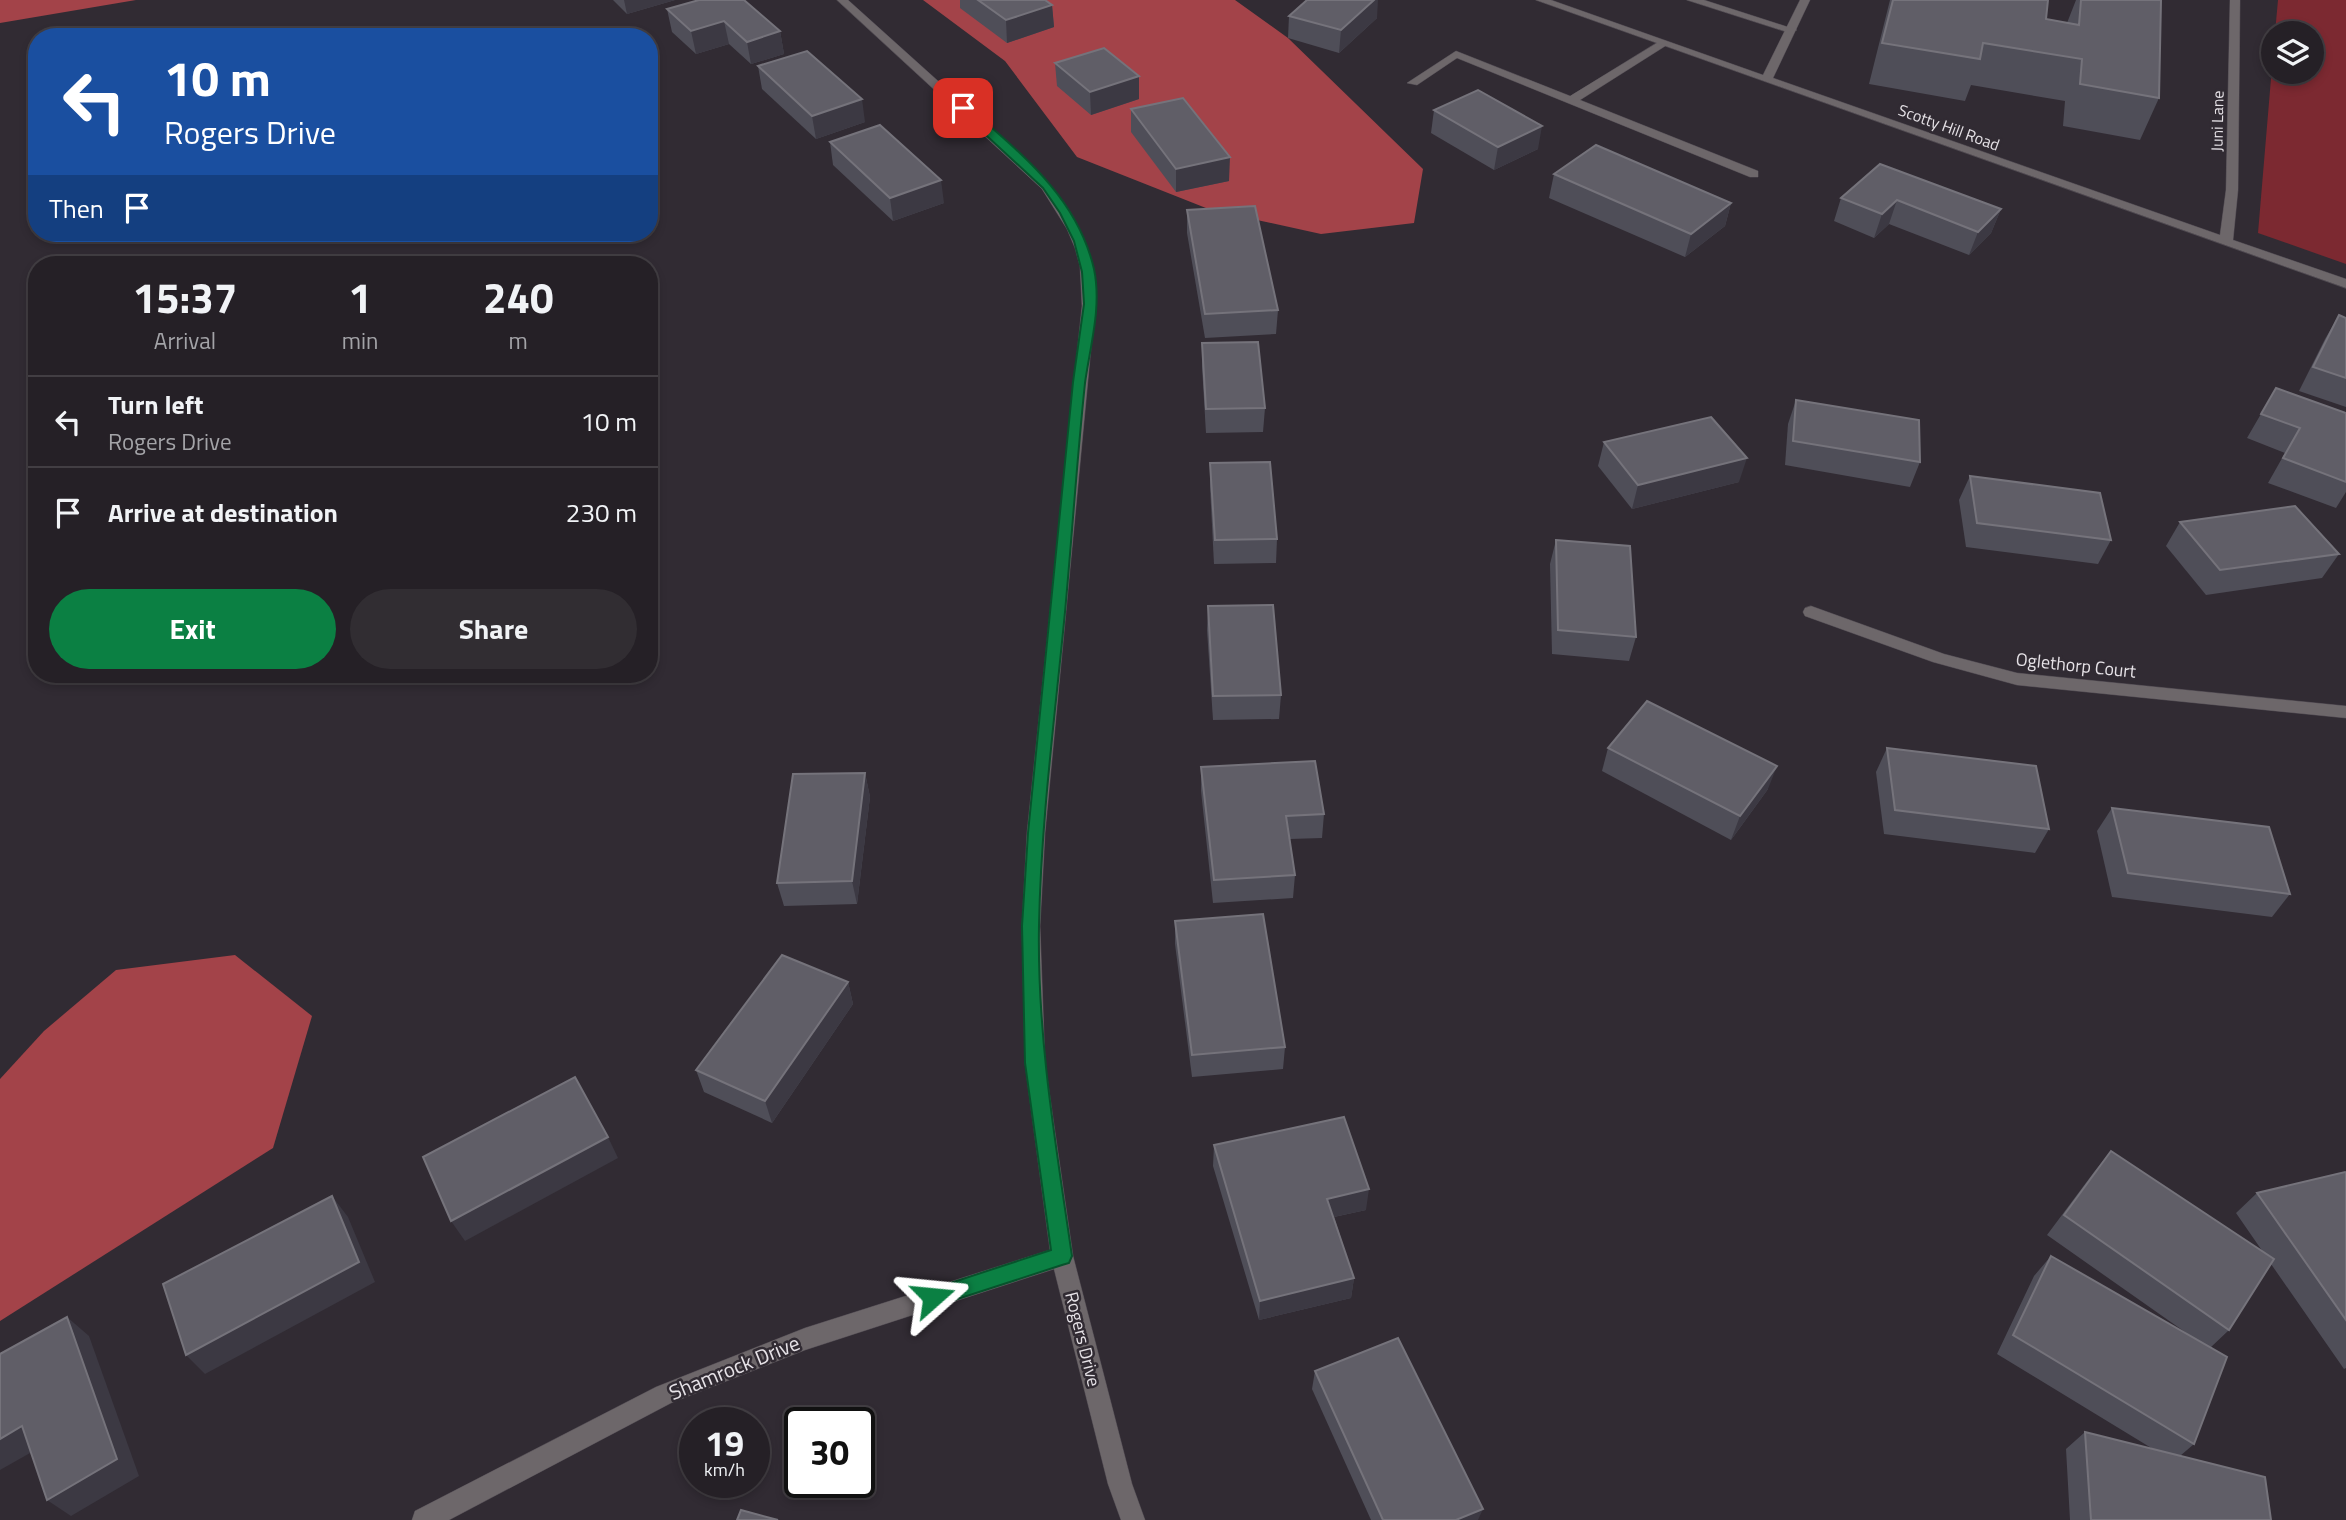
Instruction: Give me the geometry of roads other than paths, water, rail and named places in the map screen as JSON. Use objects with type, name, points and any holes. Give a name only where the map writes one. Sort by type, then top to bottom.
[{"type":"street","name":"Rogers Drive","points":[[842,0],[1047,186],[1066,212],[1080,241],[1088,272],[1091,304],[1080,369],[1036,833],[1031,926],[1035,1063],[1062,1256],[1120,1484],[1133,1520]]},
{"type":"street","name":"Scotty Hill Road","points":[[1541,0],[2346,284]]},
{"type":"street","points":[[1692,0],[1791,30]]},
{"type":"street","points":[[1767,79],[1805,0]]},
{"type":"street","name":"Juni Lane","points":[[2225,242],[2232,190],[2235,0]]},
{"type":"street","points":[[1571,100],[1664,43]]},
{"type":"street","points":[[1413,83],[1456,54],[1754,174]]},
{"type":"street","name":"Oglethorp Court","points":[[1811,612],[1909,649],[1980,671],[2017,679],[2346,712]]},
{"type":"street","name":"Shamrock Drive","points":[[424,1520],[664,1395],[805,1339],[1062,1256]]}]
